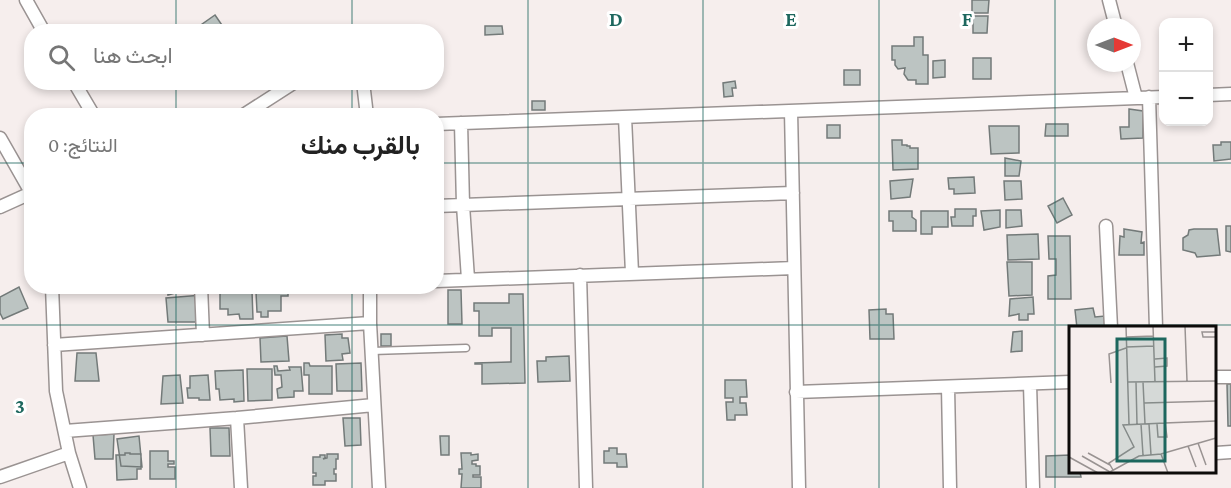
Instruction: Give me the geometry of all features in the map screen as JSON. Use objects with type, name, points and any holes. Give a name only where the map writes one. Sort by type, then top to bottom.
[{"type":"street","points":[[26,0],[40,24]]},
{"type":"street","points":[[1109,0],[1114,18]]},
{"type":"street","points":[[1130,72],[1143,98],[1156,326]]},
{"type":"street","points":[[79,90],[89,108]]},
{"type":"street","points":[[254,108],[283,90]]},
{"type":"street","points":[[364,90],[366,108]]},
{"type":"street","points":[[1213,95],[1231,94]]},
{"type":"street","points":[[444,124],[1159,97]]},
{"type":"street","points":[[791,111],[800,488]]},
{"type":"street","points":[[625,117],[632,273]]},
{"type":"street","points":[[461,123],[468,279]]},
{"type":"street","points":[[0,138],[24,181]]},
{"type":"street","points":[[444,206],[792,192]]},
{"type":"street","points":[[0,207],[24,196]]},
{"type":"street","points":[[1106,226],[1111,326]]},
{"type":"street","points":[[444,280],[794,268]]},
{"type":"street","points":[[580,275],[586,488]]},
{"type":"street","points":[[52,294],[57,391],[69,453],[80,488]]},
{"type":"street","points":[[201,294],[203,335]]},
{"type":"street","points":[[370,294],[379,488]]},
{"type":"street","points":[[54,345],[370,323]]},
{"type":"street","points":[[796,392],[1069,382]]},
{"type":"street","points":[[1030,384],[1033,488]]},
{"type":"street","points":[[948,387],[950,488]]},
{"type":"street","points":[[64,431],[374,405]]},
{"type":"street","points":[[237,418],[241,488]]},
{"type":"street","points":[[1216,453],[1231,452]]},
{"type":"street","points":[[0,477],[69,453]]},
{"type":"lane","points":[[372,351],[466,348]]},
{"type":"building","points":[[972,0],[989,0],[988,13],[972,13]]},
{"type":"building","points":[[215,15],[221,24],[202,24]]},
{"type":"building","points":[[973,16],[988,16],[987,33],[973,33]]},
{"type":"building","points":[[485,26],[502,26],[503,34],[485,35]]},
{"type":"building","points":[[914,37],[923,37],[923,55],[928,55],[928,84],[916,84],[916,80],[908,80],[904,74],[905,68],[898,69],[895,60],[892,60],[892,46],[914,46]]},
{"type":"building","points":[[973,58],[991,58],[991,79],[973,79]]},
{"type":"building","points":[[945,60],[945,77],[933,78],[933,61]]},
{"type":"building","points":[[844,70],[860,70],[860,85],[844,85]]},
{"type":"building","points":[[735,81],[736,88],[732,88],[733,96],[724,97],[723,83]]},
{"type":"building","points":[[532,101],[545,101],[545,110],[532,110]]},
{"type":"building","points":[[1129,109],[1143,111],[1143,138],[1121,139],[1120,127],[1129,127]]},
{"type":"building","points":[[1046,124],[1068,124],[1068,136],[1045,136]]},
{"type":"building","points":[[827,125],[840,125],[840,138],[827,138]]},
{"type":"building","points":[[989,126],[1019,126],[1019,153],[991,154]]},
{"type":"building","points":[[892,140],[902,140],[902,145],[918,148],[918,169],[893,170]]},
{"type":"building","points":[[1221,142],[1231,142],[1231,159],[1214,161],[1213,145],[1221,145]]},
{"type":"building","points":[[1005,158],[1021,161],[1019,176],[1005,176]]},
{"type":"building","points":[[974,177],[975,193],[954,194],[954,189],[949,189],[948,178]]},
{"type":"building","points":[[913,179],[910,197],[891,199],[890,181]]},
{"type":"building","points":[[1004,181],[1021,181],[1022,199],[1005,200]]},
{"type":"building","points":[[1063,198],[1072,215],[1057,223],[1048,206]]},
{"type":"building","points":[[955,209],[976,209],[973,226],[952,226],[951,217],[955,217]]},
{"type":"building","points":[[1000,210],[1000,227],[984,230],[981,211]]},
{"type":"building","points":[[1006,210],[1021,210],[1022,226],[1006,228]]},
{"type":"building","points":[[889,211],[912,211],[912,217],[916,220],[916,231],[893,231],[893,221],[889,221]]},
{"type":"building","points":[[921,211],[948,211],[948,227],[932,227],[932,234],[921,234]]},
{"type":"building","points":[[1226,226],[1231,226],[1231,252],[1226,251]]},
{"type":"building","points":[[1124,229],[1142,232],[1141,243],[1144,242],[1144,255],[1119,255],[1120,236],[1124,237]]},
{"type":"building","points":[[1217,229],[1220,255],[1197,257],[1195,253],[1183,250],[1183,238],[1188,235],[1189,230]]},
{"type":"building","points":[[1038,234],[1039,259],[1008,260],[1007,235]]},
{"type":"building","points":[[1048,236],[1070,236],[1071,299],[1048,299],[1048,276],[1056,275],[1056,259],[1049,259]]},
{"type":"building","points":[[1007,262],[1032,262],[1032,295],[1009,296]]},
{"type":"building","points":[[19,287],[28,308],[3,319],[0,313],[0,297]]},
{"type":"building","points":[[448,290],[461,290],[462,324],[448,324]]},
{"type":"building","points":[[220,294],[252,294],[253,319],[240,319],[239,314],[228,315],[228,309],[220,309]]},
{"type":"building","points":[[256,294],[288,294],[288,296],[281,296],[281,311],[268,311],[268,317],[261,317],[261,312],[257,312]]},
{"type":"building","points":[[509,294],[523,294],[525,383],[482,384],[482,364],[475,363],[511,362],[511,328],[492,328],[492,336],[479,336],[479,311],[474,311],[474,303],[509,303]]},
{"type":"building","points":[[202,295],[197,322],[168,322],[166,298]]},
{"type":"building","points":[[1033,297],[1034,314],[1028,314],[1028,320],[1019,320],[1019,314],[1009,316],[1010,299]]},
{"type":"building","points":[[1093,308],[1095,317],[1105,316],[1105,326],[1077,326],[1075,310]]},
{"type":"building","points":[[886,309],[886,314],[893,314],[894,339],[870,339],[869,310]]},
{"type":"building","points":[[1022,331],[1022,351],[1011,352],[1013,332]]},
{"type":"building","points":[[342,334],[342,338],[348,338],[350,353],[342,354],[343,360],[326,361],[325,335]]},
{"type":"building","points":[[381,334],[391,334],[391,346],[381,346]]},
{"type":"building","points":[[287,336],[289,361],[261,362],[260,338]]},
{"type":"building","points":[[77,353],[96,353],[99,381],[75,381]]},
{"type":"building","points":[[569,356],[570,381],[538,382],[537,361],[546,361],[546,357]]},
{"type":"building","points":[[304,363],[309,363],[310,366],[332,366],[332,394],[309,394],[309,375],[304,375]]},
{"type":"building","points":[[361,363],[362,391],[337,391],[336,364]]},
{"type":"building","points":[[274,366],[277,366],[278,371],[290,370],[289,367],[301,367],[303,391],[294,391],[294,397],[278,398],[277,389],[282,387],[281,375],[275,375]]},
{"type":"building","points":[[247,369],[272,369],[272,400],[248,401]]},
{"type":"building","points":[[243,370],[244,401],[220,400],[219,389],[216,389],[215,371]]},
{"type":"building","points":[[180,375],[183,403],[161,404],[163,376]]},
{"type":"building","points":[[208,375],[210,400],[188,398],[187,388],[190,388],[190,376]]},
{"type":"building","points":[[725,380],[746,380],[747,397],[740,397],[740,403],[746,403],[747,415],[735,415],[735,420],[727,420],[726,402],[733,402],[733,398],[725,398]]},
{"type":"building","points":[[1227,384],[1231,384],[1231,426],[1228,426]]},
{"type":"building","points":[[343,418],[360,418],[361,445],[345,446]]},
{"type":"building","points":[[210,428],[229,428],[230,456],[211,456]]},
{"type":"building","points":[[114,434],[113,459],[95,459],[93,435]]},
{"type":"building","points":[[139,436],[142,467],[121,466],[117,439]]},
{"type":"building","points":[[440,436],[449,436],[449,455],[441,455]]},
{"type":"building","points":[[609,448],[617,448],[617,454],[626,454],[627,467],[617,467],[617,463],[604,463],[604,451],[609,451]]},
{"type":"building","points":[[150,451],[168,451],[168,461],[174,461],[174,464],[168,464],[168,467],[175,467],[175,479],[150,479]]},
{"type":"building","points":[[125,453],[141,454],[141,469],[137,469],[137,479],[117,480],[116,455],[125,455]]},
{"type":"building","points":[[461,453],[478,454],[478,460],[472,461],[472,464],[480,466],[480,475],[473,475],[473,477],[481,477],[481,488],[461,488],[462,474],[459,474],[459,469],[462,469]]},
{"type":"building","points":[[327,454],[338,454],[336,469],[334,469],[336,481],[325,481],[325,485],[313,485],[313,476],[316,476],[316,473],[313,473],[313,457],[325,455],[323,459],[327,458]]},
{"type":"building","points":[[1069,455],[1069,473],[1080,473],[1081,477],[1046,477],[1046,456]]}]
